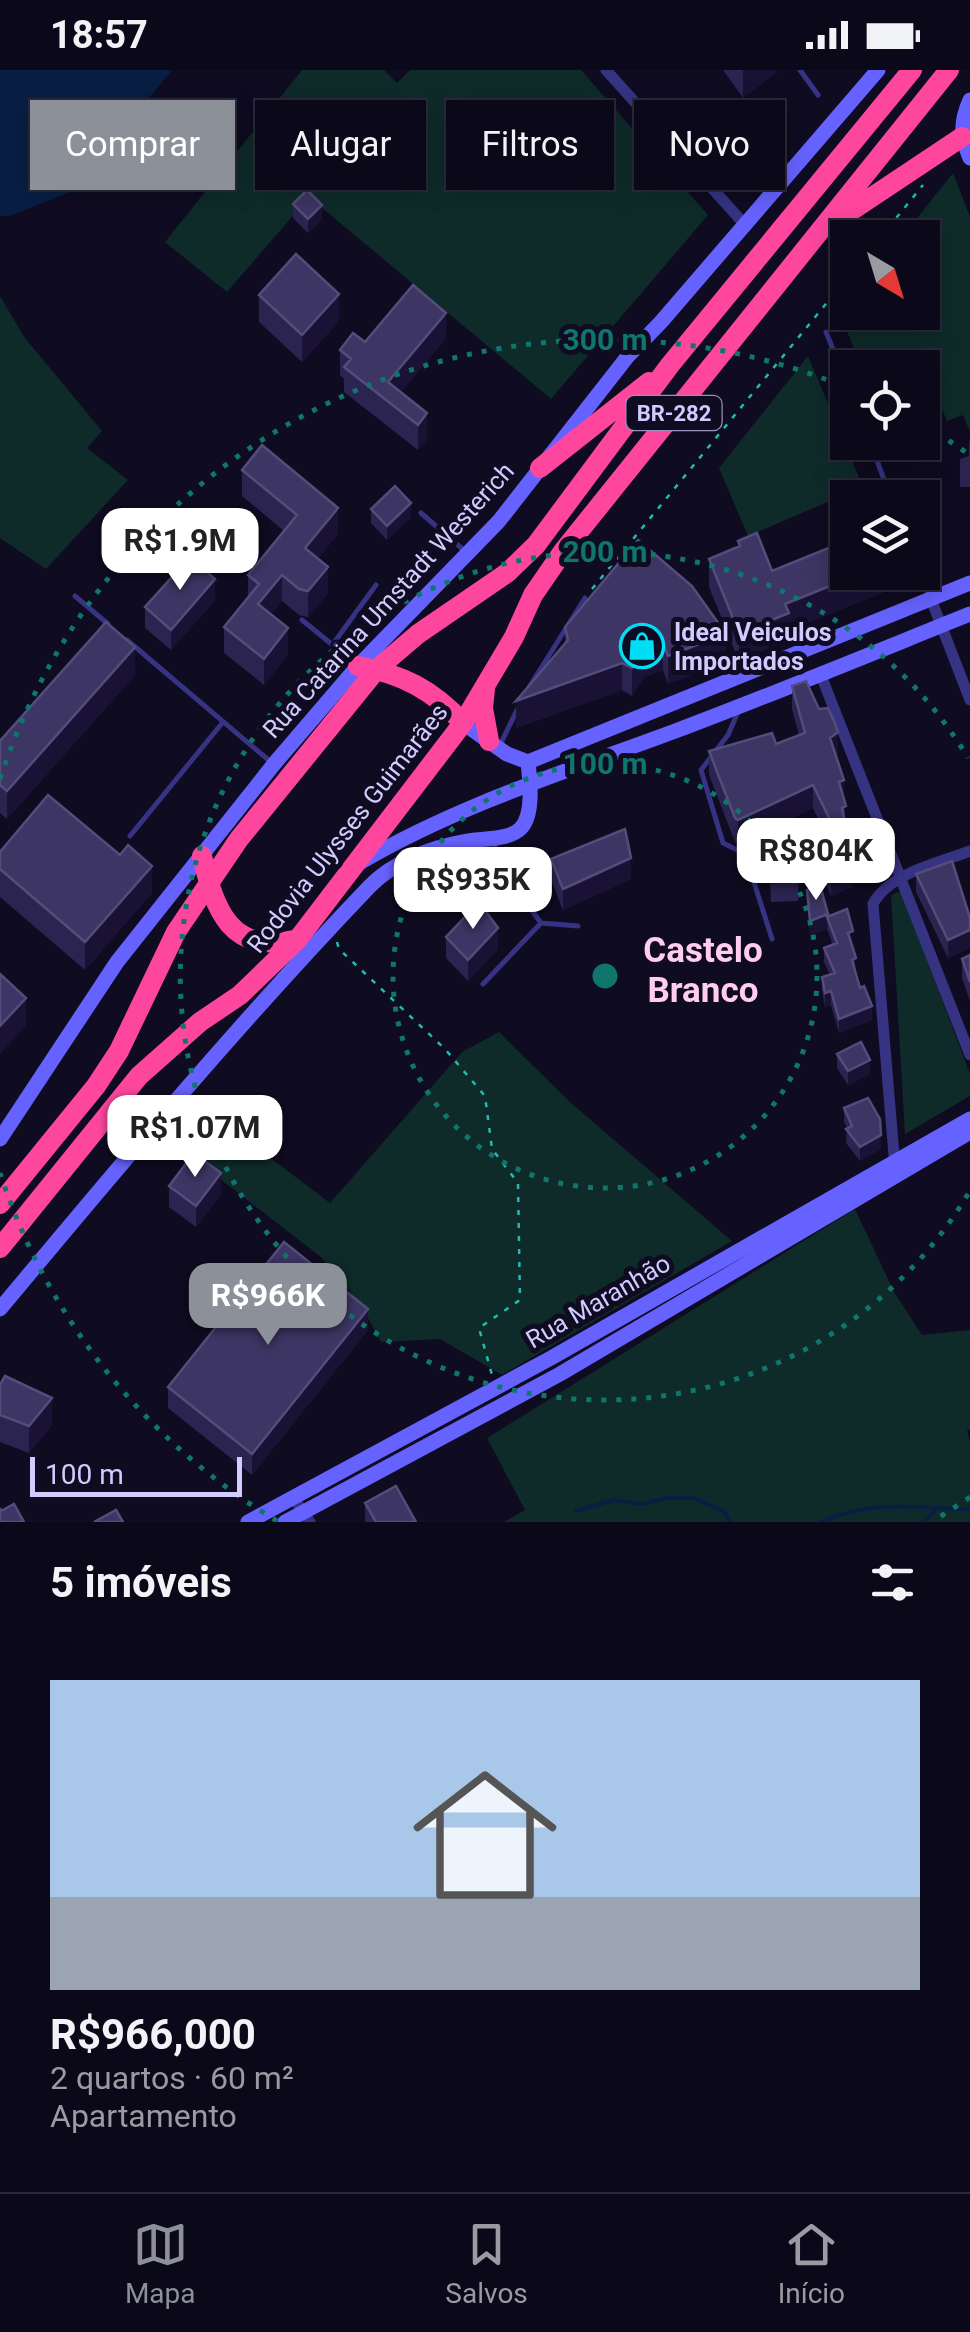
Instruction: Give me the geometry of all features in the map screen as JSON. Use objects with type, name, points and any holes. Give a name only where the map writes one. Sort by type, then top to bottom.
[{"type":"highway","name":"BR-282","points":[[0,1204],[96,1086],[119,1051],[158,966],[209,883],[367,668],[507,574],[536,545],[670,366],[912,70]]},
{"type":"highway","name":"Rodovia Ulysses Guimarães","points":[[0,1248],[139,1076],[200,1022],[240,995],[298,938],[463,723],[534,594],[564,550],[948,70]]},
{"type":"highway","points":[[818,234],[966,132]]},
{"type":"highway","points":[[540,468],[670,366]]},
{"type":"highway","points":[[367,668],[425,688],[463,723]]},
{"type":"highway","points":[[485,687],[483,708],[494,745]]},
{"type":"highway","points":[[202,856],[214,903],[237,931],[266,942],[298,938]]},
{"type":"street","points":[[606,70],[746,226]]},
{"type":"street","name":"Rua Catarina Umstadt Westerich","points":[[3,1129],[117,962],[274,764],[469,554],[628,356],[746,226],[878,70]]},
{"type":"street","points":[[970,100],[963,117],[970,158]]},
{"type":"street","points":[[463,723],[528,762],[970,583]]},
{"type":"street","points":[[930,599],[970,700]]},
{"type":"street","points":[[353,866],[408,834],[530,782],[740,706],[970,614]]},
{"type":"street","points":[[820,673],[970,1055]]},
{"type":"street","points":[[0,1308],[166,1111],[373,882],[422,852],[512,834],[523,826],[530,782],[528,762]]},
{"type":"street","points":[[895,1168],[873,904],[880,892],[899,880],[970,851]]},
{"type":"street","name":"Rua Maranhão","points":[[285,1522],[306,1517],[679,1306],[970,1119]]},
{"type":"street","name":"Rua Maranhão","points":[[895,1168],[970,1132]]},
{"type":"street","name":"Rua Maranhão","points":[[248,1522],[839,1201]]},
{"type":"street","points":[[669,1290],[679,1306]]},
{"type":"street","points":[[550,1358],[560,1374]]},
{"type":"street","points":[[436,1419],[445,1435]]},
{"type":"street","points":[[293,1496],[306,1517]]},
{"type":"lane","points":[[800,70],[818,95]]},
{"type":"lane","points":[[826,332],[833,350]]},
{"type":"lane","points":[[421,513],[469,554]]},
{"type":"lane","points":[[332,644],[376,585]]},
{"type":"lane","points":[[927,590],[930,599]]},
{"type":"lane","points":[[75,596],[274,764]]},
{"type":"lane","points":[[494,745],[584,598]]},
{"type":"lane","points":[[302,620],[367,668]]},
{"type":"lane","points":[[731,681],[740,706],[728,735],[701,770],[723,843],[745,854],[772,939]]},
{"type":"lane","points":[[130,836],[224,722]]},
{"type":"lane","points":[[493,836],[500,866],[542,923],[578,926]]},
{"type":"lane","points":[[483,984],[542,923]]},
{"type":"path","points":[[894,220],[926,180]]},
{"type":"path","points":[[584,598],[830,299]]},
{"type":"path","points":[[333,926],[339,949],[445,1049],[485,1096],[492,1149],[518,1184],[520,1300],[478,1328],[495,1388]]},
{"type":"green space","points":[[302,70],[384,70],[397,83],[410,70],[581,70],[607,100],[446,100],[446,190],[614,190],[614,108],[634,131],[634,190],[686,190],[708,215],[551,399],[309,197],[227,292],[165,242],[206,190],[235,190],[235,154],[255,129],[255,190],[426,190],[426,100],[278,100]]},
{"type":"green space","points":[[953,173],[970,217],[970,432],[963,415],[947,421],[940,404],[940,350],[854,350],[846,330],[940,330],[940,220],[916,220]]},
{"type":"green space","points":[[0,296],[24,337],[102,431],[87,448],[128,480],[46,569],[0,538]]},
{"type":"green space","points":[[808,356],[830,408],[830,460],[852,460],[860,480],[830,480],[830,501],[748,536],[719,468]]},
{"type":"green space","points":[[901,891],[970,1074],[970,1096],[905,1134],[891,895]]},
{"type":"green space","points":[[499,1032],[571,1103],[732,1241],[502,1375],[440,1339],[381,1342],[362,1307],[321,1257],[171,1141],[202,1106],[330,1203],[462,1052]]},
{"type":"green space","points":[[855,1209],[894,1292],[922,1335],[970,1330],[970,1522],[504,1522],[525,1510],[487,1438]]},
{"type":"water","points":[[0,70],[172,70],[147,100],[30,100],[30,190],[73,190],[9,216],[0,216]]},
{"type":"building","points":[[307,190],[322,205],[308,219],[293,204]]},
{"type":"building","points":[[296,254],[339,294],[302,335],[259,295]]},
{"type":"building","points":[[413,285],[446,313],[388,382],[427,413],[418,425],[344,367],[351,359],[340,350],[353,333],[365,342]]},
{"type":"building","points":[[262,445],[338,508],[305,548],[328,567],[308,591],[299,589],[282,575],[258,604],[288,628],[264,659],[224,627],[259,584],[248,575],[297,515],[242,470]]},
{"type":"building","points":[[395,486],[411,503],[387,526],[371,509]]},
{"type":"building","points":[[757,533],[772,571],[830,547],[830,586],[785,604],[789,613],[739,633],[709,559],[740,546],[738,541]]},
{"type":"building","name":"Ideal Veiculos Importados","points":[[638,540],[692,586],[726,634],[668,656],[663,643],[644,650],[632,668],[622,663],[516,701],[568,640],[565,627]]},
{"type":"building","points":[[190,557],[215,579],[171,630],[145,607]]},
{"type":"building","points":[[106,622],[135,647],[7,791],[0,785],[0,741]]},
{"type":"building","points":[[806,681],[819,709],[828,708],[838,732],[830,738],[844,780],[839,782],[846,806],[842,808],[852,864],[831,872],[810,821],[832,824],[813,785],[738,820],[709,751],[772,733],[776,744],[805,733],[792,686]]},
{"type":"building","points":[[48,795],[120,855],[128,845],[152,866],[85,942],[0,869],[0,852]]},
{"type":"building","points":[[767,828],[802,831],[798,880],[771,881]]},
{"type":"building","points":[[625,829],[631,858],[563,889],[551,859]]},
{"type":"building","points":[[952,861],[970,918],[970,930],[948,940],[916,874]]},
{"type":"building","points":[[820,885],[828,914],[810,921],[807,890]]},
{"type":"building","points":[[479,902],[498,928],[468,960],[446,937]]},
{"type":"building","points":[[847,909],[853,931],[848,933],[856,958],[852,960],[860,988],[864,986],[872,1006],[839,1019],[831,991],[825,993],[822,977],[835,973],[824,948],[837,943],[827,917]]},
{"type":"building","points":[[970,955],[970,982],[962,959]]},
{"type":"building","points":[[0,974],[26,998],[0,1026]]},
{"type":"building","points":[[861,1042],[870,1060],[848,1071],[837,1054]]},
{"type":"building","points":[[868,1098],[880,1119],[881,1135],[860,1147],[846,1129],[852,1126],[844,1108]]},
{"type":"building","points":[[194,1153],[221,1173],[196,1206],[169,1186]]},
{"type":"building","points":[[284,1242],[368,1309],[252,1454],[168,1387]]},
{"type":"building","points":[[5,1376],[52,1398],[29,1426],[0,1415],[0,1385]]},
{"type":"building","points":[[396,1486],[416,1522],[376,1522],[365,1503]]},
{"type":"building","points":[[14,1504],[24,1522],[0,1522],[0,1508],[1,1511]]},
{"type":"building","points":[[116,1510],[123,1522],[94,1522]]},
{"type":"waterway","points":[[576,1511],[613,1500],[641,1504],[667,1498],[694,1498],[725,1512],[729,1522]]},
{"type":"waterway","points":[[821,1522],[878,1507],[970,1509]]},
{"type":"waterway","points":[[924,1522],[934,1511]]},
{"type":"place","name":"Ideal Veiculos Importados","points":[[642,646]]},
{"type":"district","name":"Castelo Branco","points":[[703,970]]}]
